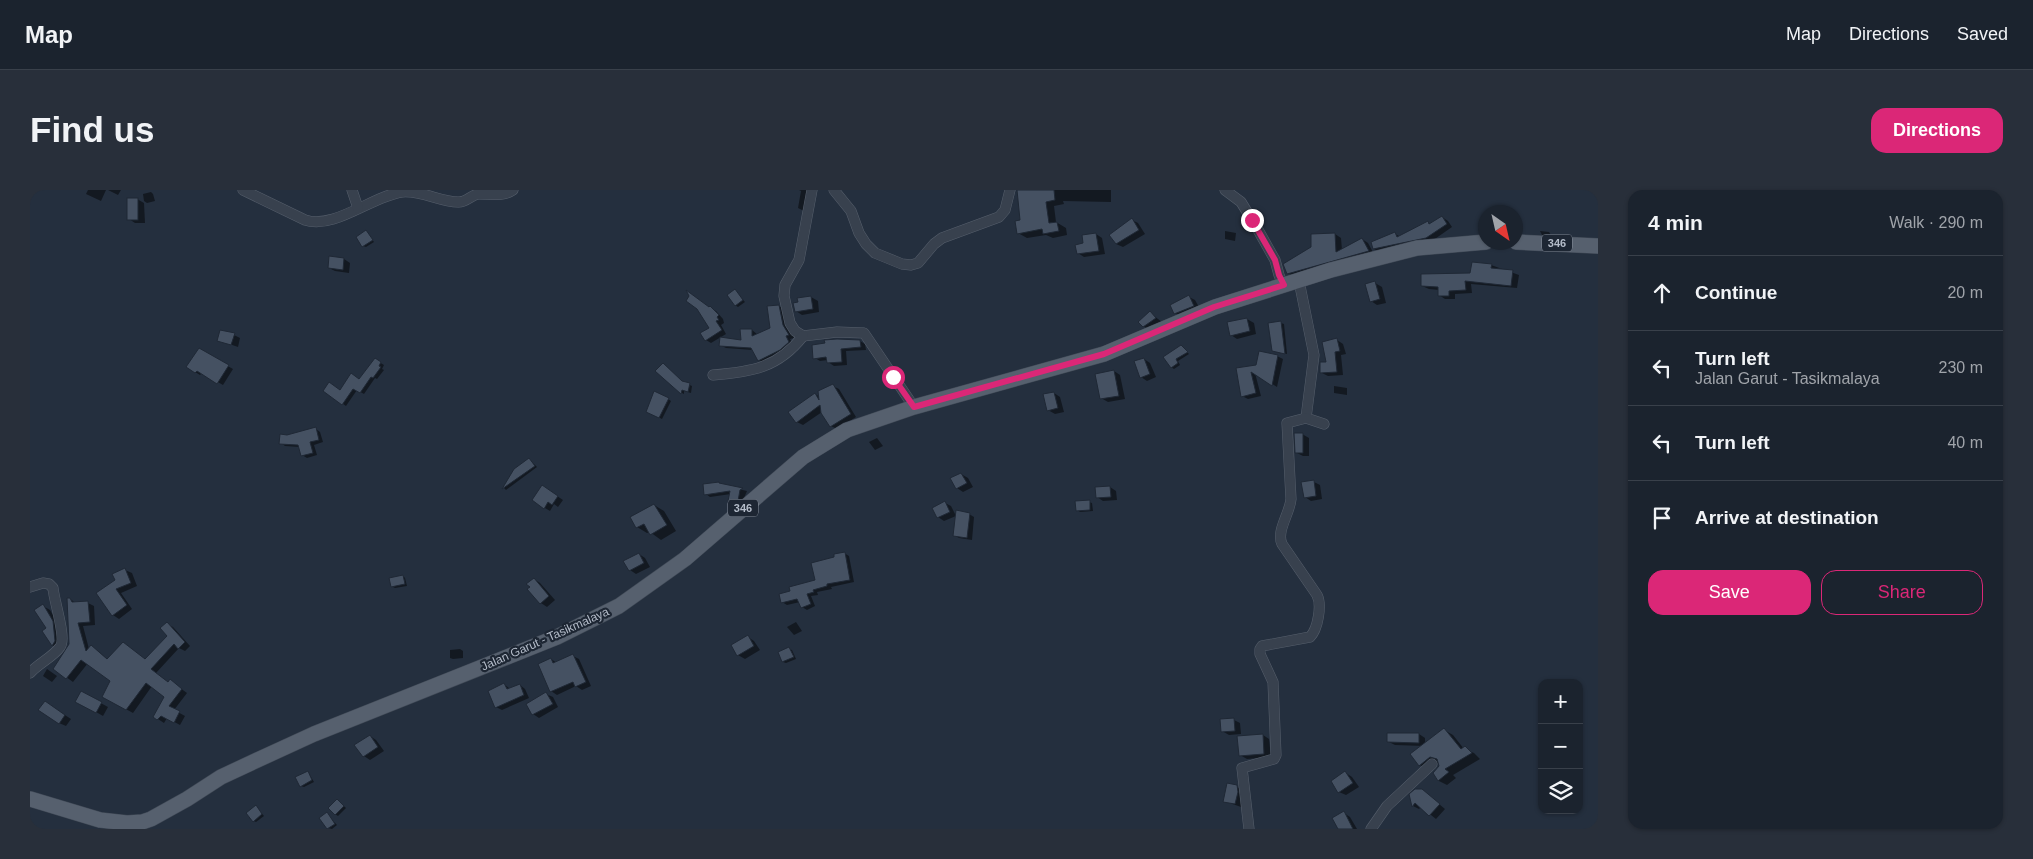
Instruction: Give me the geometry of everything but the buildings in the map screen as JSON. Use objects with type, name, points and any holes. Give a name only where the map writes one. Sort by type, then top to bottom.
[{"type":"main road","name":"346","points":[[1523,242],[1598,246]]},
{"type":"main road","name":"Jalan Garut - Tasikmalaya","points":[[30,799],[100,820],[127,823],[151,819],[188,799],[222,777],[253,762],[323,731],[557,637],[619,606],[684,559],[787,469],[818,447],[864,423],[914,407],[1104,354],[1214,307],[1377,257],[1440,245],[1478,243]]},
{"type":"street","points":[[243,190],[312,222],[344,215],[400,192],[412,192],[459,202],[476,194],[503,194],[513,190]]},
{"type":"street","points":[[352,190],[358,208]]},
{"type":"street","points":[[812,190],[799,260],[785,285],[784,296],[790,323],[794,331],[803,336],[837,332],[864,333],[914,407]]},
{"type":"street","points":[[834,190],[851,211],[859,233],[866,244],[876,253],[902,264],[911,265],[918,263],[934,244],[942,238],[999,217],[1005,210],[1010,190]]},
{"type":"street","points":[[1225,190],[1241,202],[1275,260],[1284,285]]},
{"type":"street","points":[[1299,281],[1314,355],[1306,418]]},
{"type":"street","points":[[713,374],[751,370],[768,364],[792,351],[803,336]]},
{"type":"street","points":[[1249,829],[1242,768],[1274,759],[1276,756],[1274,682],[1260,654],[1260,649],[1264,646],[1310,637],[1314,631],[1320,604],[1317,595],[1282,544],[1280,538],[1291,499],[1287,423],[1306,418],[1324,424]]},
{"type":"street","points":[[30,587],[43,583],[49,584],[53,588],[63,638],[61,646],[38,664],[30,673]]},
{"type":"street","points":[[1371,829],[1387,806],[1432,764]]},
{"type":"route","points":[[893,377],[914,407],[1104,354],[1214,307],[1284,285],[1275,260],[1252,220]]}]
